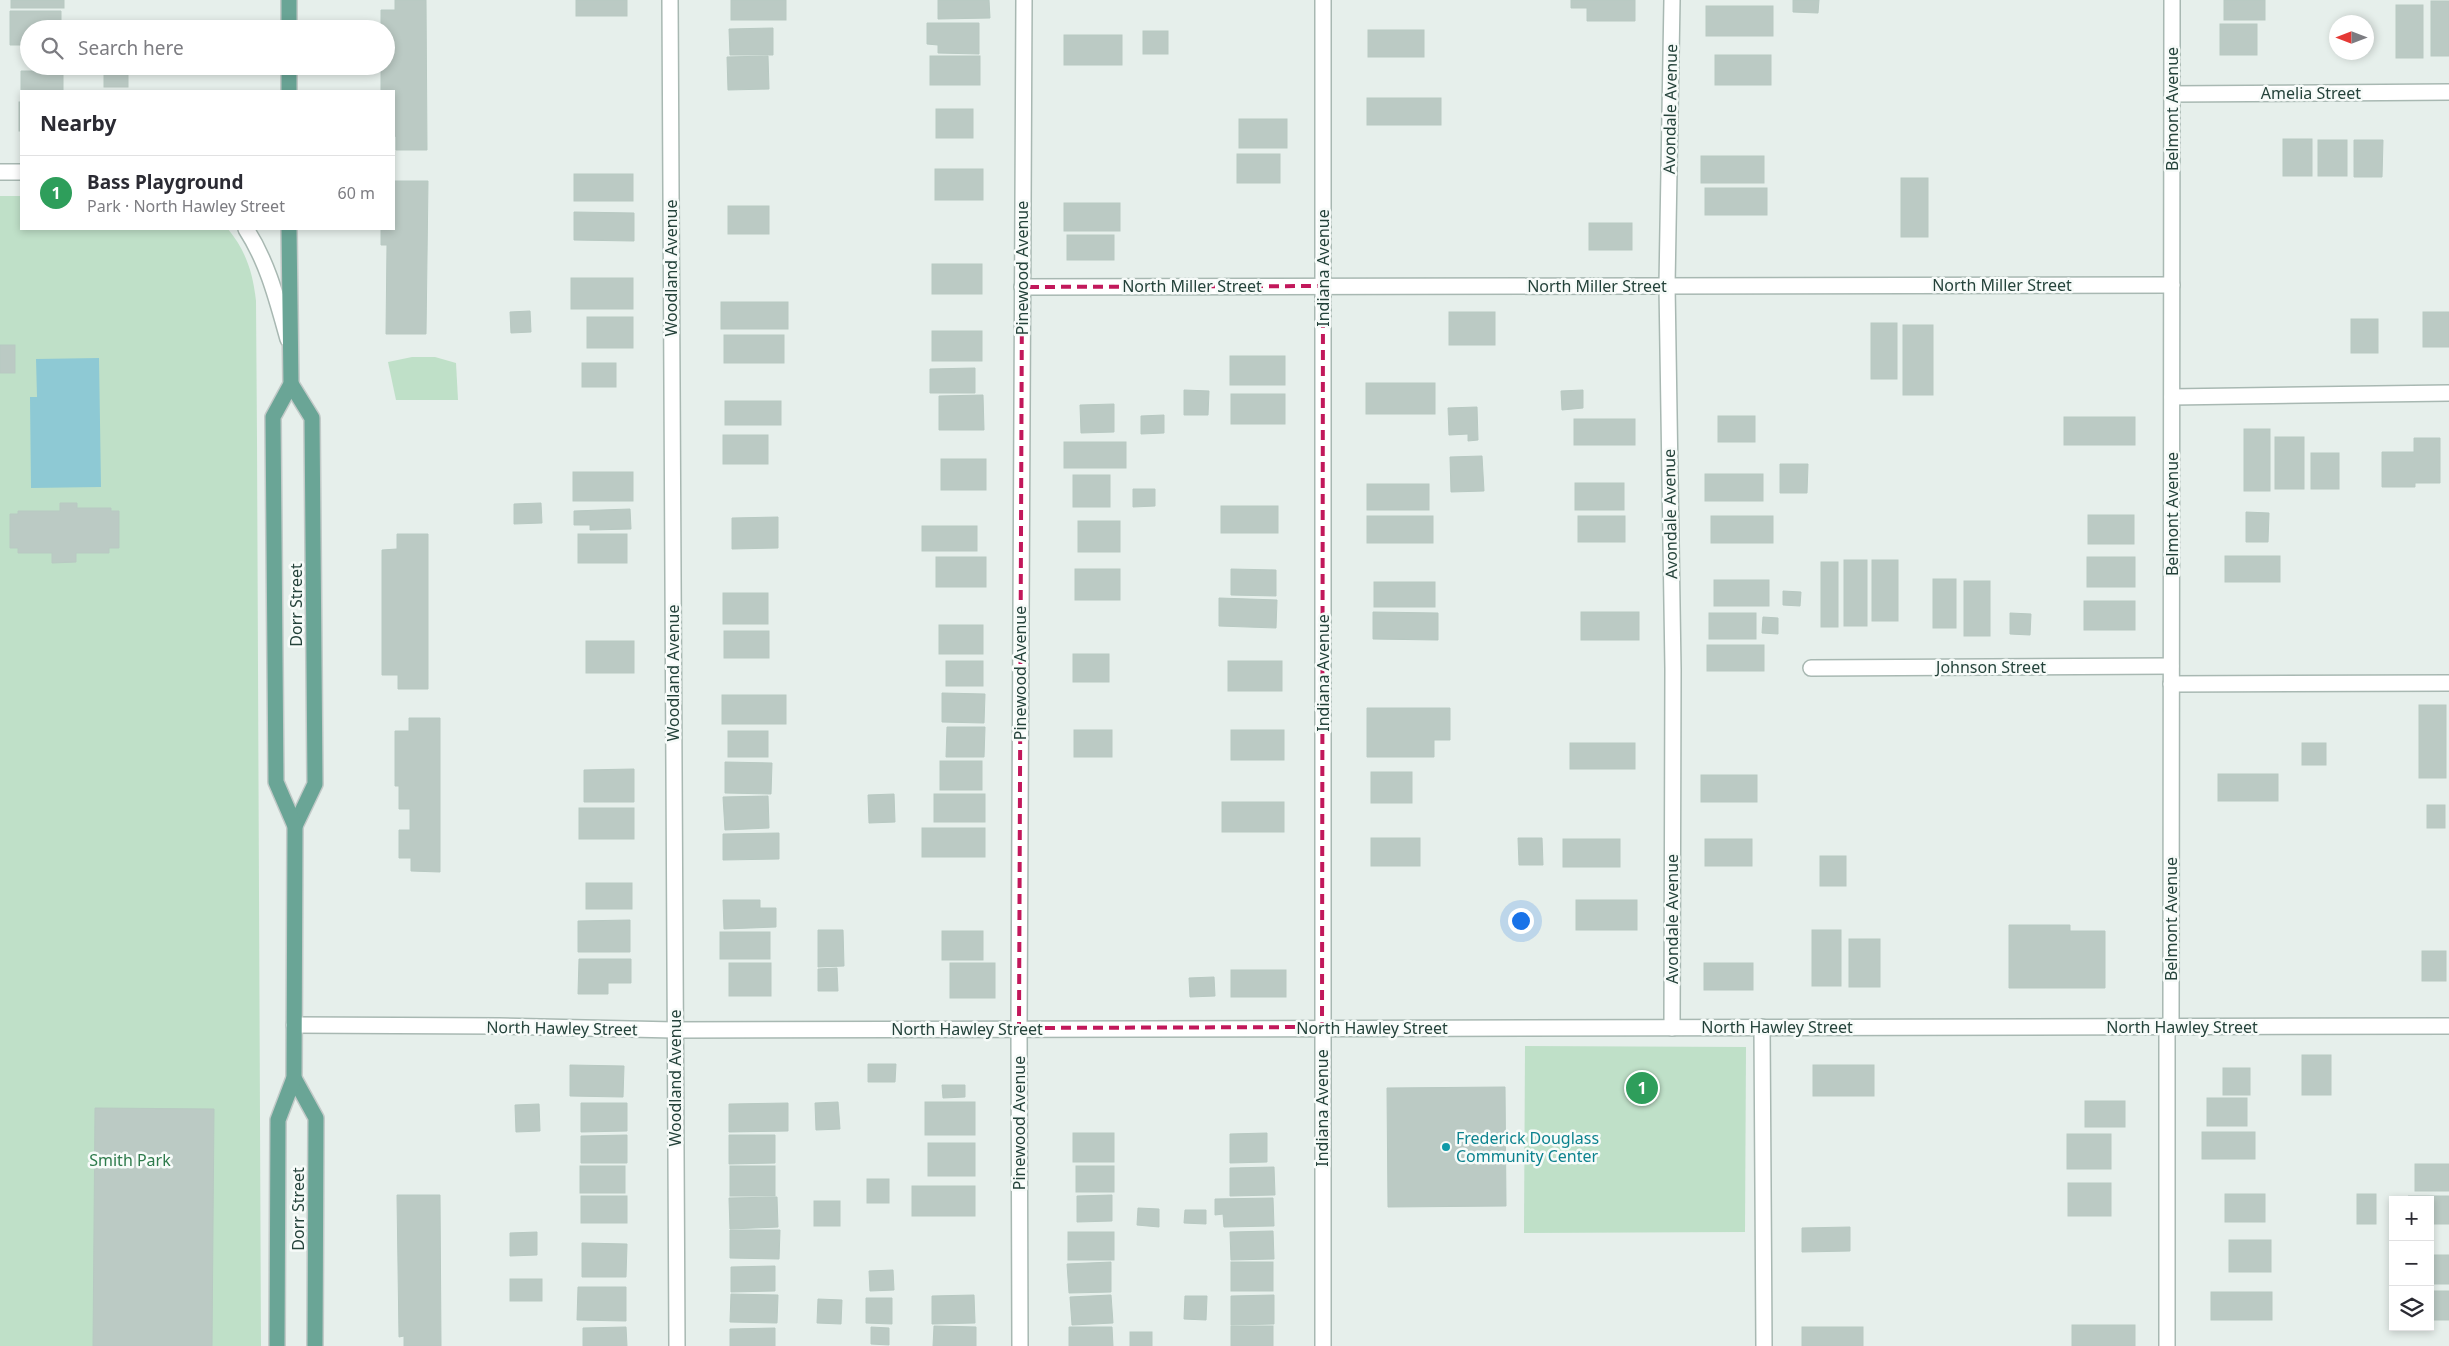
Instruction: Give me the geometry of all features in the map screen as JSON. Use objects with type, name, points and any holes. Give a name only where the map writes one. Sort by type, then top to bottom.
[{"type":"main road","points":[[289,0],[289,20]]},
{"type":"main road","points":[[289,75],[289,90]]},
{"type":"main road","name":"Dorr Street","points":[[289,230],[291,384],[273,418],[276,782],[296,826]]},
{"type":"main road","name":"Dorr Street","points":[[277,1346],[278,1120],[294,1078],[296,826],[315,784],[312,418],[291,384]]},
{"type":"main road","name":"Dorr Street","points":[[294,1078],[316,1118],[315,1346]]},
{"type":"street","name":"Woodland Avenue","points":[[670,0],[677,1346]]},
{"type":"street","name":"Pinewood Avenue","points":[[1020,1346],[1019,1028],[1024,0]]},
{"type":"street","name":"Indiana Avenue","points":[[1323,0],[1323,1346]]},
{"type":"street","name":"Avondale Avenue","points":[[1672,0],[1667,285],[1673,669],[1672,1028]]},
{"type":"street","name":"Belmont Avenue","points":[[2168,1346],[2172,0]]},
{"type":"street","name":"Amelia Street","points":[[2172,94],[2449,92]]},
{"type":"street","points":[[0,172],[20,172]]},
{"type":"street","points":[[247,230],[261,255],[274,287],[290,347]]},
{"type":"street","name":"North Miller Street","points":[[1022,287],[2172,285]]},
{"type":"street","points":[[2172,397],[2449,393]]},
{"type":"street","name":"Johnson Street","points":[[1811,668],[2171,666]]},
{"type":"street","points":[[2171,684],[2449,683]]},
{"type":"street","name":"North Hawley Street","points":[[294,1025],[499,1026],[674,1030],[1322,1027],[2449,1026]]},
{"type":"street","points":[[1762,1027],[1764,1346]]},
{"type":"highlighted area","points":[[1323,286],[1322,1027],[1019,1028],[1022,287]]},
{"type":"green space","name":"Smith Park","points":[[0,196],[20,196],[20,230],[229,230],[244,254],[253,281],[256,301],[261,1346],[0,1346]]},
{"type":"green space","points":[[412,357],[435,357],[456,363],[458,400],[396,400],[388,362]]},
{"type":"green space","points":[[1525,1046],[1746,1047],[1745,1232],[1524,1233]]},
{"type":"water","points":[[99,358],[101,487],[31,488],[30,397],[37,397],[36,359]]},
{"type":"building","points":[[11,0],[64,0],[64,8],[11,8]]},
{"type":"building","points":[[395,0],[426,0],[427,150],[396,150],[395,90],[381,90],[381,75],[395,75],[395,20],[381,20],[381,10],[395,10]]},
{"type":"building","points":[[576,0],[627,0],[627,16],[576,16]]},
{"type":"building","points":[[731,0],[786,0],[786,20],[731,20]]},
{"type":"building","points":[[938,0],[989,0],[990,18],[938,19]]},
{"type":"building","points":[[1571,0],[1635,0],[1635,21],[1587,21],[1587,8],[1571,8]]},
{"type":"building","points":[[1793,0],[1819,0],[1818,13],[1793,12]]},
{"type":"building","points":[[2224,0],[2265,0],[2265,20],[2224,20]]},
{"type":"building","points":[[2431,1],[2449,1],[2449,56],[2431,56]]},
{"type":"building","points":[[2396,5],[2423,5],[2423,58],[2396,58]]},
{"type":"building","points":[[1706,6],[1773,6],[1773,36],[1706,36]]},
{"type":"building","points":[[10,11],[61,11],[61,20],[20,20],[20,45],[10,45]]},
{"type":"building","points":[[927,23],[979,23],[979,54],[938,53],[938,45],[927,44]]},
{"type":"building","points":[[2220,24],[2257,24],[2257,55],[2220,55]]},
{"type":"building","points":[[773,28],[773,55],[730,55],[729,29]]},
{"type":"building","points":[[1368,30],[1424,30],[1424,57],[1368,57]]},
{"type":"building","points":[[1143,31],[1168,31],[1168,54],[1143,54]]},
{"type":"building","points":[[1064,35],[1122,35],[1122,65],[1064,65]]},
{"type":"building","points":[[1715,55],[1771,55],[1771,85],[1715,85]]},
{"type":"building","points":[[768,56],[769,89],[728,90],[727,57]]},
{"type":"building","points":[[930,56],[980,56],[980,85],[930,85]]},
{"type":"building","points":[[21,75],[63,75],[63,90],[21,90]]},
{"type":"building","points":[[104,75],[128,75],[128,87],[104,87]]},
{"type":"building","points":[[1367,98],[1441,98],[1441,125],[1367,125]]},
{"type":"building","points":[[19,102],[20,102],[20,131]]},
{"type":"building","points":[[936,109],[973,109],[973,138],[936,138]]},
{"type":"building","points":[[1239,119],[1287,119],[1287,148],[1239,148]]},
{"type":"building","points":[[2283,139],[2312,139],[2312,176],[2283,176]]},
{"type":"building","points":[[2318,140],[2347,140],[2347,176],[2318,176]]},
{"type":"building","points":[[2354,140],[2383,140],[2382,177],[2354,177]]},
{"type":"building","points":[[1237,154],[1280,154],[1280,183],[1237,183]]},
{"type":"building","points":[[1701,156],[1764,156],[1764,183],[1701,183]]},
{"type":"building","points":[[935,169],[983,169],[983,200],[935,200]]},
{"type":"building","points":[[574,174],[633,174],[633,201],[574,201]]},
{"type":"building","points":[[1901,178],[1928,178],[1928,237],[1901,237]]},
{"type":"building","points":[[395,181],[428,181],[426,334],[386,334],[387,245],[381,245],[381,230],[395,230]]},
{"type":"building","points":[[1705,188],[1767,188],[1767,215],[1705,215]]},
{"type":"building","points":[[1064,203],[1120,203],[1120,231],[1064,231]]},
{"type":"building","points":[[728,206],[769,206],[769,234],[728,234]]},
{"type":"building","points":[[574,212],[634,213],[634,241],[574,240]]},
{"type":"building","points":[[1589,223],[1632,223],[1632,250],[1589,250]]},
{"type":"building","points":[[1067,235],[1114,235],[1114,260],[1067,260]]},
{"type":"building","points":[[932,264],[982,264],[982,294],[932,294]]},
{"type":"building","points":[[571,278],[633,278],[633,309],[571,309]]},
{"type":"building","points":[[721,302],[788,302],[788,329],[721,329]]},
{"type":"building","points":[[530,311],[531,332],[511,333],[510,312]]},
{"type":"building","points":[[1449,312],[1495,312],[1495,345],[1449,345]]},
{"type":"building","points":[[2423,312],[2449,312],[2449,347],[2423,347]]},
{"type":"building","points":[[587,317],[633,317],[633,348],[587,348]]},
{"type":"building","points":[[2351,319],[2378,319],[2378,353],[2351,353]]},
{"type":"building","points":[[1871,323],[1897,323],[1897,379],[1871,379]]},
{"type":"building","points":[[1903,325],[1933,325],[1933,395],[1903,395]]},
{"type":"building","points":[[932,331],[982,331],[982,361],[932,361]]},
{"type":"building","points":[[724,335],[784,335],[784,363],[724,363]]},
{"type":"building","points":[[0,345],[15,345],[15,373],[0,373]]},
{"type":"building","points":[[1230,356],[1285,356],[1285,385],[1230,385]]},
{"type":"building","points":[[582,363],[616,363],[616,387],[582,387]]},
{"type":"building","points":[[975,368],[975,393],[930,393],[930,369]]},
{"type":"building","points":[[1366,383],[1435,383],[1435,414],[1366,414]]},
{"type":"building","points":[[1184,390],[1209,391],[1208,415],[1184,415]]},
{"type":"building","points":[[1583,390],[1583,408],[1562,410],[1561,391]]},
{"type":"building","points":[[1231,394],[1285,394],[1285,424],[1231,424]]},
{"type":"building","points":[[983,395],[984,430],[939,430],[939,396]]},
{"type":"building","points":[[725,401],[781,401],[781,425],[725,425]]},
{"type":"building","points":[[1114,404],[1114,432],[1081,433],[1080,405]]},
{"type":"building","points":[[1477,407],[1478,440],[1468,441],[1468,434],[1449,435],[1448,408]]},
{"type":"building","points":[[1164,415],[1164,433],[1141,434],[1141,416]]},
{"type":"building","points":[[1718,416],[1755,416],[1755,442],[1718,442]]},
{"type":"building","points":[[2064,417],[2135,417],[2135,445],[2064,445]]},
{"type":"building","points":[[1574,419],[1635,419],[1635,445],[1574,445]]},
{"type":"building","points":[[2244,429],[2270,429],[2270,491],[2244,491]]},
{"type":"building","points":[[723,435],[768,435],[768,464],[723,464]]},
{"type":"building","points":[[2275,437],[2304,437],[2304,489],[2275,489]]},
{"type":"building","points":[[2414,438],[2440,438],[2440,483],[2415,483],[2415,487],[2382,487],[2382,452],[2414,452]]},
{"type":"building","points":[[1064,442],[1126,442],[1126,468],[1064,468]]},
{"type":"building","points":[[2311,453],[2339,453],[2339,489],[2311,489]]},
{"type":"building","points":[[1482,456],[1484,491],[1451,492],[1450,457]]},
{"type":"building","points":[[941,459],[986,459],[986,490],[941,490]]},
{"type":"building","points":[[1780,464],[1808,464],[1807,493],[1780,493]]},
{"type":"building","points":[[573,472],[633,472],[633,501],[573,501]]},
{"type":"building","points":[[1705,474],[1763,474],[1763,501],[1705,501]]},
{"type":"building","points":[[1073,475],[1110,475],[1110,507],[1073,507]]},
{"type":"building","points":[[1575,483],[1624,483],[1624,510],[1575,510]]},
{"type":"building","points":[[1367,484],[1429,484],[1429,510],[1367,510]]},
{"type":"building","points":[[1133,489],[1155,489],[1155,506],[1133,507]]},
{"type":"building","points":[[60,503],[77,503],[77,508],[111,508],[111,511],[119,511],[119,548],[109,548],[109,553],[76,553],[76,562],[52,563],[52,553],[18,553],[18,548],[10,548],[10,514],[18,514],[18,511],[60,511]]},
{"type":"building","points":[[541,503],[542,523],[514,524],[514,504]]},
{"type":"building","points":[[1221,506],[1278,506],[1278,533],[1221,533]]},
{"type":"building","points":[[630,509],[631,529],[590,530],[590,525],[574,525],[574,511]]},
{"type":"building","points":[[2246,512],[2269,513],[2268,542],[2246,542]]},
{"type":"building","points":[[2088,515],[2134,515],[2134,544],[2088,544]]},
{"type":"building","points":[[1367,516],[1433,516],[1433,543],[1367,543]]},
{"type":"building","points":[[1578,516],[1625,516],[1625,542],[1578,542]]},
{"type":"building","points":[[1711,516],[1773,516],[1773,543],[1711,543]]},
{"type":"building","points":[[778,517],[778,548],[732,549],[732,518]]},
{"type":"building","points":[[1078,521],[1120,521],[1120,552],[1078,552]]},
{"type":"building","points":[[922,526],[977,526],[977,551],[922,551]]},
{"type":"building","points":[[397,534],[428,534],[428,689],[398,689],[398,675],[382,675],[382,550],[397,549]]},
{"type":"building","points":[[578,534],[627,534],[627,563],[578,563]]},
{"type":"building","points":[[2225,556],[2280,556],[2280,582],[2225,582]]},
{"type":"building","points":[[936,557],[986,557],[986,587],[936,587]]},
{"type":"building","points":[[2087,557],[2135,557],[2135,587],[2087,587]]},
{"type":"building","points":[[1844,560],[1867,560],[1867,626],[1844,626]]},
{"type":"building","points":[[1872,560],[1898,560],[1898,621],[1872,621]]},
{"type":"building","points":[[1821,562],[1838,562],[1838,627],[1821,627]]},
{"type":"building","points":[[1075,569],[1120,569],[1120,600],[1075,600]]},
{"type":"building","points":[[1231,569],[1276,570],[1276,596],[1231,595]]},
{"type":"building","points":[[1933,579],[1956,579],[1956,628],[1933,628]]},
{"type":"building","points":[[1714,580],[1769,580],[1769,606],[1714,606]]},
{"type":"building","points":[[1964,581],[1990,581],[1990,636],[1964,636]]},
{"type":"building","points":[[1374,582],[1435,582],[1435,607],[1374,607]]},
{"type":"building","points":[[1783,591],[1801,592],[1800,606],[1783,605]]},
{"type":"building","points":[[723,593],[768,593],[768,624],[723,624]]},
{"type":"building","points":[[1219,598],[1277,600],[1276,628],[1219,626]]},
{"type":"building","points":[[2084,601],[2135,601],[2135,630],[2084,630]]},
{"type":"building","points":[[1373,612],[1438,613],[1438,640],[1373,639]]},
{"type":"building","points":[[1581,612],[1639,612],[1639,640],[1581,640]]},
{"type":"building","points":[[1709,613],[1756,613],[1756,639],[1709,639]]},
{"type":"building","points":[[2010,613],[2031,614],[2030,635],[2010,634]]},
{"type":"building","points":[[1763,617],[1778,618],[1778,634],[1762,633]]},
{"type":"building","points":[[939,625],[983,625],[983,654],[939,654]]},
{"type":"building","points":[[724,631],[769,631],[769,658],[724,658]]},
{"type":"building","points":[[586,641],[634,641],[634,673],[586,673]]},
{"type":"building","points":[[1707,645],[1764,645],[1764,671],[1707,671]]},
{"type":"building","points":[[1073,654],[1109,654],[1109,682],[1073,682]]},
{"type":"building","points":[[946,661],[983,661],[983,686],[946,686]]},
{"type":"building","points":[[1228,661],[1282,661],[1282,691],[1228,691]]},
{"type":"building","points":[[942,693],[985,694],[984,723],[942,722]]},
{"type":"building","points":[[722,695],[786,695],[786,724],[722,724]]},
{"type":"building","points":[[2419,705],[2446,705],[2446,778],[2419,778]]},
{"type":"building","points":[[1367,708],[1450,708],[1450,740],[1434,740],[1434,757],[1367,757]]},
{"type":"building","points":[[409,718],[440,718],[440,872],[411,871],[411,858],[399,858],[399,830],[410,830],[410,809],[399,809],[399,786],[395,786],[395,731],[409,731]]},
{"type":"building","points":[[947,727],[985,727],[984,757],[946,757]]},
{"type":"building","points":[[1074,730],[1112,730],[1112,757],[1074,757]]},
{"type":"building","points":[[1231,730],[1284,730],[1284,760],[1231,760]]},
{"type":"building","points":[[728,731],[768,731],[768,757],[728,757]]},
{"type":"building","points":[[1570,743],[1635,743],[1635,769],[1570,769]]},
{"type":"building","points":[[2302,743],[2326,743],[2326,765],[2302,765]]},
{"type":"building","points":[[940,761],[982,761],[982,790],[940,790]]},
{"type":"building","points":[[725,762],[772,763],[771,794],[725,793]]},
{"type":"building","points":[[634,769],[634,802],[584,802],[584,770]]},
{"type":"building","points":[[1371,772],[1412,772],[1412,803],[1371,803]]},
{"type":"building","points":[[2218,774],[2278,774],[2278,801],[2218,801]]},
{"type":"building","points":[[1701,775],[1757,775],[1757,802],[1701,802]]},
{"type":"building","points":[[894,794],[895,822],[869,823],[868,795]]},
{"type":"building","points":[[934,794],[985,794],[985,822],[934,822]]},
{"type":"building","points":[[768,796],[769,828],[725,830],[723,797]]},
{"type":"building","points":[[1222,802],[1284,802],[1284,832],[1222,832]]},
{"type":"building","points":[[2427,805],[2445,805],[2445,828],[2427,828]]},
{"type":"building","points":[[579,808],[634,808],[634,839],[579,839]]},
{"type":"building","points":[[922,828],[985,828],[985,857],[922,857]]},
{"type":"building","points":[[779,833],[779,859],[723,860],[723,834]]},
{"type":"building","points":[[1371,838],[1420,838],[1420,866],[1371,866]]},
{"type":"building","points":[[1518,838],[1542,838],[1543,865],[1519,865]]},
{"type":"building","points":[[1563,839],[1620,839],[1620,867],[1563,867]]},
{"type":"building","points":[[1705,839],[1752,839],[1752,866],[1705,866]]},
{"type":"building","points":[[1820,856],[1846,856],[1846,886],[1820,886]]},
{"type":"building","points":[[586,883],[632,883],[632,909],[586,909]]},
{"type":"building","points":[[723,900],[760,900],[760,908],[776,908],[776,927],[724,929]]},
{"type":"building","points":[[1576,900],[1637,900],[1637,930],[1576,930]]},
{"type":"building","points":[[630,920],[630,952],[578,952],[578,921]]},
{"type":"building","points":[[2009,925],[2070,925],[2070,931],[2105,931],[2105,988],[2009,988]]},
{"type":"building","points":[[818,930],[843,930],[844,966],[818,967]]},
{"type":"building","points":[[1812,930],[1841,930],[1841,986],[1812,986]]},
{"type":"building","points":[[942,931],[983,931],[983,960],[942,960]]},
{"type":"building","points":[[720,932],[770,932],[770,959],[720,959]]},
{"type":"building","points":[[1849,939],[1880,939],[1880,987],[1849,987]]},
{"type":"building","points":[[2422,951],[2446,951],[2446,981],[2422,981]]},
{"type":"building","points":[[579,959],[631,959],[631,983],[608,983],[608,994],[578,994]]},
{"type":"building","points":[[729,963],[771,963],[771,996],[729,996]]},
{"type":"building","points":[[950,963],[995,963],[995,998],[950,998]]},
{"type":"building","points":[[1704,963],[1753,963],[1753,990],[1704,990]]},
{"type":"building","points":[[837,968],[838,991],[818,991],[818,969]]},
{"type":"building","points":[[1231,970],[1286,970],[1286,997],[1231,997]]},
{"type":"building","points":[[1214,977],[1215,996],[1190,997],[1189,978]]},
{"type":"building","points":[[2302,1055],[2331,1055],[2331,1095],[2302,1095]]},
{"type":"building","points":[[868,1064],[896,1064],[895,1082],[868,1082]]},
{"type":"building","points":[[570,1065],[624,1066],[623,1097],[570,1096]]},
{"type":"building","points":[[1813,1065],[1874,1065],[1874,1096],[1813,1096]]},
{"type":"building","points":[[2223,1068],[2250,1068],[2250,1095],[2223,1095]]},
{"type":"building","points":[[942,1085],[965,1085],[965,1097],[943,1098]]},
{"type":"building","name":"Frederick Douglass Community Center","points":[[1505,1087],[1506,1206],[1388,1207],[1387,1088]]},
{"type":"building","points":[[2207,1098],[2247,1098],[2247,1126],[2207,1126]]},
{"type":"building","points":[[2085,1101],[2125,1101],[2125,1127],[2085,1127]]},
{"type":"building","points":[[838,1102],[840,1129],[816,1130],[815,1103]]},
{"type":"building","points":[[925,1102],[975,1102],[975,1135],[925,1135]]},
{"type":"building","points":[[581,1103],[627,1103],[627,1131],[581,1132]]},
{"type":"building","points":[[788,1103],[788,1131],[729,1132],[729,1104]]},
{"type":"building","points":[[539,1104],[540,1131],[516,1132],[515,1105]]},
{"type":"building","points":[[95,1108],[214,1109],[212,1346],[93,1346]]},
{"type":"building","points":[[2202,1132],[2255,1132],[2255,1159],[2202,1159]]},
{"type":"building","points":[[1073,1133],[1114,1133],[1114,1162],[1073,1162]]},
{"type":"building","points":[[1267,1133],[1267,1162],[1230,1163],[1230,1134]]},
{"type":"building","points":[[2067,1134],[2111,1134],[2111,1169],[2067,1169]]},
{"type":"building","points":[[627,1135],[627,1163],[581,1163],[581,1136]]},
{"type":"building","points":[[729,1135],[775,1135],[775,1163],[729,1164]]},
{"type":"building","points":[[928,1143],[975,1143],[975,1176],[928,1176]]},
{"type":"building","points":[[2415,1164],[2449,1164],[2449,1191],[2415,1191]]},
{"type":"building","points":[[580,1166],[625,1166],[625,1193],[580,1193]]},
{"type":"building","points":[[730,1166],[775,1166],[775,1196],[730,1196]]},
{"type":"building","points":[[1076,1166],[1114,1166],[1114,1192],[1076,1192]]},
{"type":"building","points":[[1274,1167],[1275,1195],[1230,1196],[1230,1168]]},
{"type":"building","points":[[867,1179],[889,1179],[889,1203],[867,1203]]},
{"type":"building","points":[[2068,1183],[2111,1183],[2111,1216],[2068,1216]]},
{"type":"building","points":[[912,1186],[975,1186],[975,1216],[912,1216]]},
{"type":"building","points":[[2225,1194],[2265,1194],[2265,1222],[2225,1222]]},
{"type":"building","points":[[2357,1194],[2376,1194],[2376,1224],[2357,1224]]},
{"type":"building","points":[[397,1195],[440,1195],[441,1346],[404,1346],[404,1336],[399,1337]]},
{"type":"building","points":[[1112,1195],[1112,1221],[1077,1222],[1077,1196]]},
{"type":"building","points":[[581,1196],[627,1196],[627,1223],[581,1223]]},
{"type":"building","points":[[2434,1196],[2449,1196],[2449,1224],[2434,1224]]},
{"type":"building","points":[[777,1197],[778,1227],[730,1229],[729,1198]]},
{"type":"building","points":[[1273,1198],[1274,1226],[1224,1227],[1223,1214],[1215,1215],[1215,1199]]},
{"type":"building","points":[[814,1201],[840,1201],[840,1226],[814,1226]]},
{"type":"building","points":[[1138,1208],[1159,1209],[1159,1227],[1137,1225]]},
{"type":"building","points":[[1185,1210],[1206,1210],[1206,1224],[1184,1223]]},
{"type":"building","points":[[1850,1227],[1850,1251],[1802,1252],[1802,1228]]},
{"type":"building","points":[[730,1230],[780,1230],[779,1259],[730,1258]]},
{"type":"building","points":[[1273,1231],[1274,1259],[1231,1260],[1230,1232]]},
{"type":"building","points":[[537,1232],[537,1255],[510,1256],[510,1233]]},
{"type":"building","points":[[1068,1232],[1114,1232],[1114,1260],[1068,1260]]},
{"type":"building","points":[[2229,1240],[2271,1240],[2271,1272],[2229,1272]]},
{"type":"building","points":[[582,1243],[627,1244],[626,1277],[582,1277]]},
{"type":"building","points":[[2434,1255],[2449,1255],[2449,1284],[2434,1284]]},
{"type":"building","points":[[1111,1262],[1111,1292],[1069,1293],[1067,1264]]},
{"type":"building","points":[[1231,1262],[1273,1262],[1273,1291],[1231,1291]]},
{"type":"building","points":[[775,1266],[775,1291],[731,1292],[731,1267]]},
{"type":"building","points":[[893,1270],[894,1290],[870,1291],[869,1271]]},
{"type":"building","points":[[510,1279],[542,1279],[542,1301],[510,1301]]},
{"type":"building","points":[[578,1287],[626,1287],[626,1321],[577,1320]]},
{"type":"building","points":[[2434,1291],[2449,1291],[2449,1320],[2434,1320]]},
{"type":"building","points":[[2211,1292],[2272,1292],[2272,1320],[2211,1320]]},
{"type":"building","points":[[731,1294],[778,1295],[777,1323],[730,1322]]},
{"type":"building","points":[[974,1295],[975,1323],[932,1324],[932,1296]]},
{"type":"building","points":[[1111,1295],[1113,1323],[1072,1325],[1070,1297]]},
{"type":"building","points":[[1274,1295],[1274,1324],[1231,1325],[1231,1296]]},
{"type":"building","points":[[1185,1296],[1207,1296],[1206,1320],[1184,1319]]},
{"type":"building","points":[[866,1298],[892,1298],[892,1324],[866,1323]]},
{"type":"building","points":[[818,1299],[842,1300],[841,1324],[817,1323]]},
{"type":"building","points":[[2072,1325],[2135,1325],[2135,1346],[2072,1346]]},
{"type":"building","points":[[934,1326],[976,1327],[976,1346],[933,1346]]},
{"type":"building","points":[[1231,1326],[1273,1326],[1273,1346],[1231,1346]]},
{"type":"building","points":[[626,1327],[627,1346],[583,1346],[583,1328]]},
{"type":"building","points":[[871,1327],[889,1328],[889,1345],[871,1344]]},
{"type":"building","points":[[1069,1327],[1112,1327],[1113,1346],[1069,1346]]},
{"type":"building","points":[[1802,1327],[1863,1327],[1863,1346],[1802,1346]]},
{"type":"building","points":[[775,1328],[775,1346],[730,1346],[730,1329]]},
{"type":"building","points":[[1130,1332],[1152,1332],[1152,1346],[1130,1346]]},
{"type":"place","name":"Bass Playground","points":[[1642,1088]]},
{"type":"place","name":"Frederick Douglass Community Center","points":[[1446,1147]]}]
